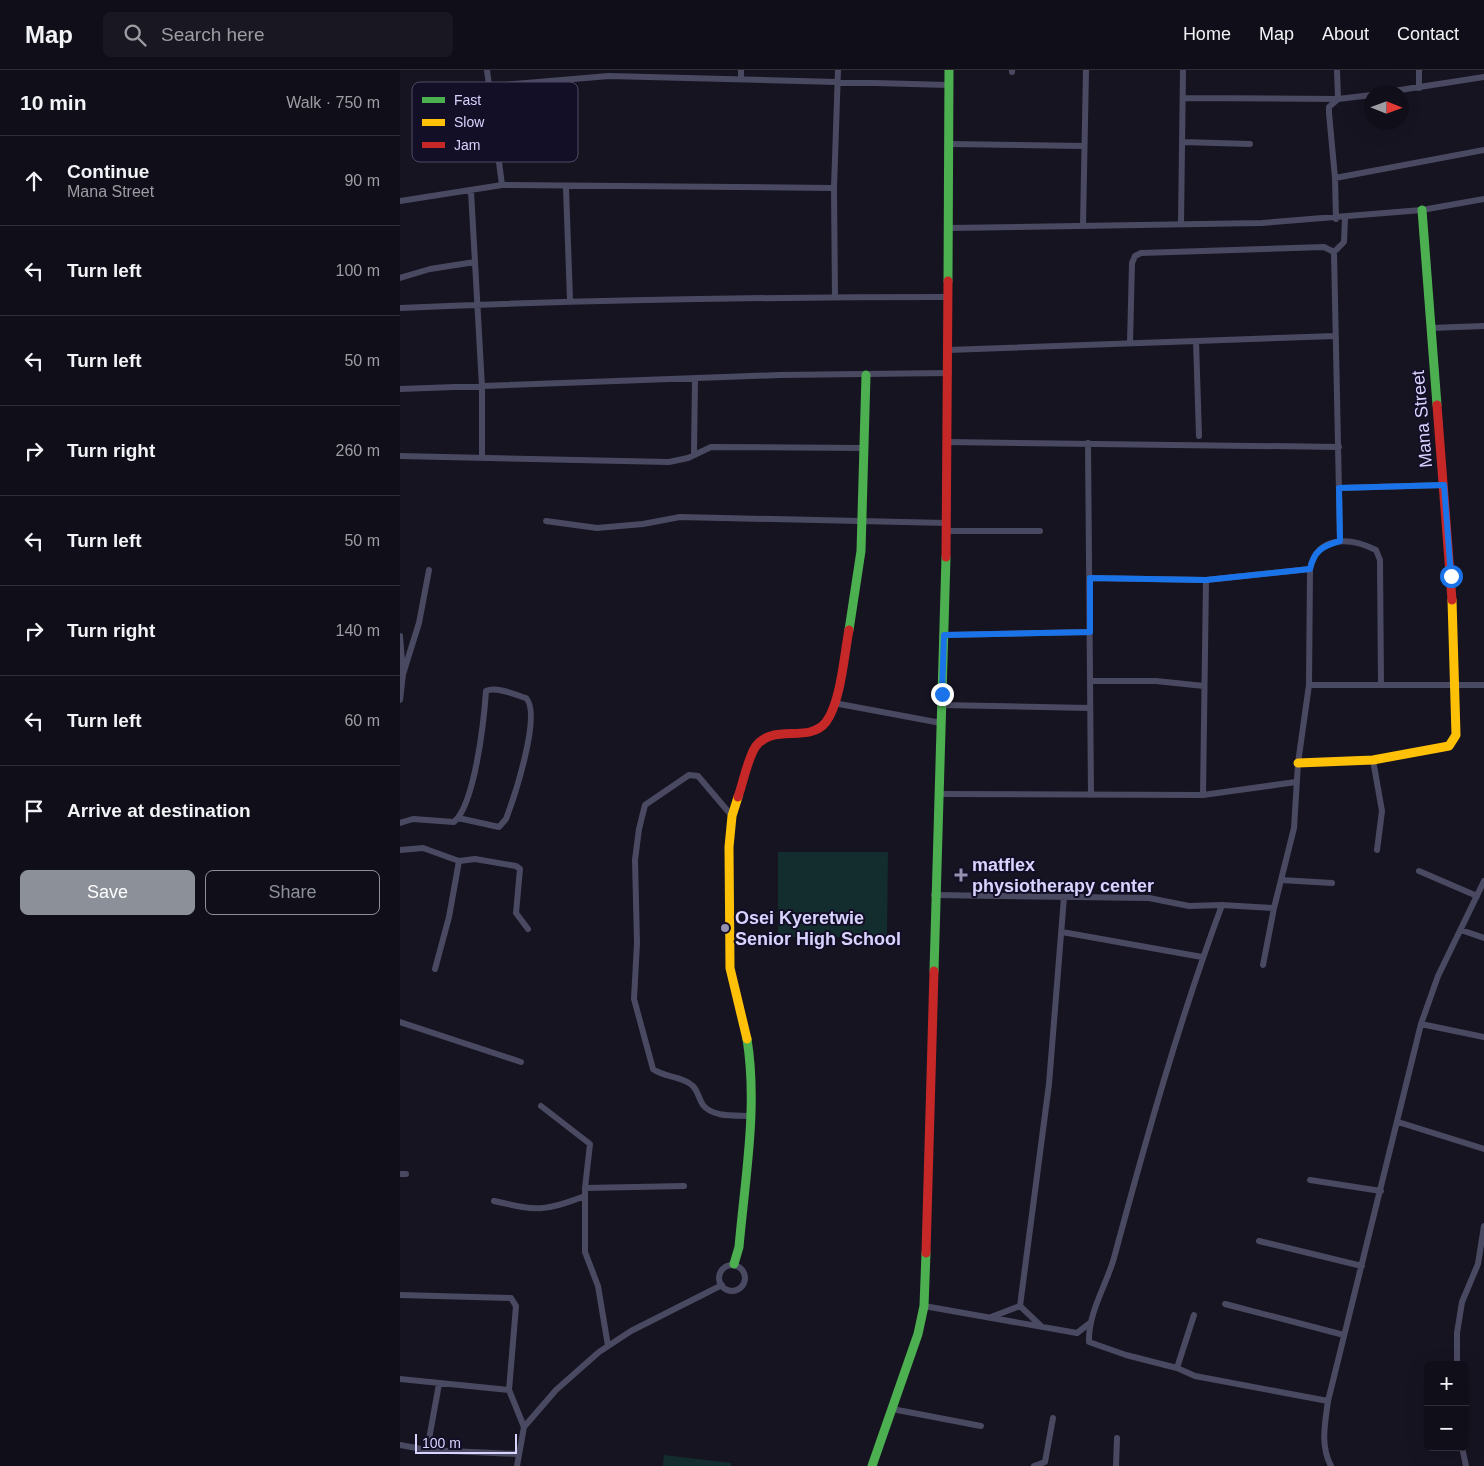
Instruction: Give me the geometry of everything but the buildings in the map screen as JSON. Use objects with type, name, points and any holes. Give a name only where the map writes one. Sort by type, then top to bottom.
[{"type":"street","points":[[741,70],[741,78]]},
{"type":"street","points":[[835,297],[834,188],[838,70]]},
{"type":"street","points":[[872,1466],[918,1334],[924,1306],[934,895],[947,527],[949,70]]},
{"type":"street","points":[[1082,226],[1086,70]]},
{"type":"street","points":[[1181,223],[1183,70]]},
{"type":"street","points":[[1337,70],[1338,99]]},
{"type":"street","points":[[1419,70],[1419,88]]},
{"type":"street","points":[[527,82],[609,73],[838,82],[949,84]]},
{"type":"street","points":[[1409,89],[1484,77]]},
{"type":"street","points":[[1183,98],[1338,99],[1364,96]]},
{"type":"street","points":[[1336,218],[1335,178],[1329,107],[1338,99]]},
{"type":"street","points":[[1182,142],[1250,144]]},
{"type":"street","points":[[949,144],[1084,146]]},
{"type":"street","points":[[1335,178],[1484,150]]},
{"type":"street","points":[[499,162],[502,186]]},
{"type":"street","points":[[400,200],[502,186],[566,188],[834,188]]},
{"type":"street","points":[[566,188],[570,300]]},
{"type":"street","points":[[472,191],[482,387],[482,457]]},
{"type":"street","points":[[948,228],[1262,223],[1345,218],[1422,210],[1484,198]]},
{"type":"street","name":"Mana Street","points":[[1298,763],[1374,760],[1448,746],[1456,735],[1456,685],[1451,576],[1422,210]]},
{"type":"street","points":[[1340,541],[1334,252],[1344,242],[1345,218]]},
{"type":"street","points":[[1130,343],[1132,263],[1135,256],[1142,253],[1324,247],[1334,252]]},
{"type":"street","points":[[400,278],[430,269],[475,262]]},
{"type":"street","points":[[400,308],[570,300],[835,297],[948,298]]},
{"type":"street","points":[[1431,328],[1484,326]]},
{"type":"street","points":[[948,350],[1335,336]]},
{"type":"street","points":[[1196,341],[1199,436]]},
{"type":"street","points":[[400,389],[949,373]]},
{"type":"street","points":[[734,1264],[739,1247],[751,1116],[752,1071],[747,1040],[730,968],[729,847],[732,816],[755,747],[761,739],[769,734],[818,730],[825,723],[834,703],[854,606],[862,535],[866,375]]},
{"type":"street","points":[[694,454],[695,379]]},
{"type":"street","points":[[947,442],[1339,447]]},
{"type":"street","points":[[1088,444],[1091,795]]},
{"type":"street","points":[[400,456],[669,462],[712,447],[864,448]]},
{"type":"street","points":[[1339,488],[1444,485]]},
{"type":"street","points":[[546,521],[597,528],[643,524],[680,518],[862,520],[947,527],[1040,531]]},
{"type":"street","points":[[1263,965],[1274,908],[1294,828],[1296,782],[1309,685],[1310,569],[1312,558],[1322,546],[1340,541],[1364,544],[1376,550],[1380,560],[1381,685]]},
{"type":"street","points":[[1090,578],[1206,580],[1310,569]]},
{"type":"street","points":[[400,700],[403,674],[419,623],[429,570]]},
{"type":"street","points":[[1203,795],[1206,580]]},
{"type":"street","points":[[944,635],[1090,632]]},
{"type":"street","points":[[400,636],[403,674]]},
{"type":"street","points":[[1091,681],[1156,681],[1204,686]]},
{"type":"street","points":[[1309,685],[1484,685]]},
{"type":"street","points":[[400,823],[413,819],[454,822],[458,818],[464,812],[470,790],[485,712],[486,692],[490,689],[526,698],[531,706],[528,746],[506,819],[499,827],[458,818]]},
{"type":"street","points":[[834,703],[941,723]]},
{"type":"street","points":[[942,706],[1090,708]]},
{"type":"street","points":[[1374,760],[1382,811],[1377,850]]},
{"type":"street","points":[[732,816],[698,776],[694,775],[689,775],[645,805],[639,829],[635,860],[637,943],[634,999],[653,1069],[660,1074],[688,1082],[694,1087],[703,1106],[712,1113],[751,1116]]},
{"type":"street","points":[[938,794],[1203,795],[1296,782]]},
{"type":"street","points":[[400,850],[423,848],[459,861],[475,859],[520,869],[516,913],[528,929]]},
{"type":"street","points":[[434,969],[449,917],[459,861]]},
{"type":"street","points":[[1419,871],[1477,896]]},
{"type":"street","points":[[1281,880],[1332,883]]},
{"type":"street","points":[[1328,1465],[1324,1450],[1324,1435],[1328,1401],[1421,1024],[1438,976],[1484,881]]},
{"type":"street","points":[[934,895],[1149,898],[1189,906],[1222,905],[1274,908]]},
{"type":"street","points":[[1020,1306],[1049,1084],[1064,897]]},
{"type":"street","points":[[1222,905],[1202,957],[1144,1145],[1113,1261],[1091,1322],[1089,1342],[1177,1368],[1195,1376],[1328,1401]]},
{"type":"street","points":[[1461,930],[1484,938]]},
{"type":"street","points":[[1062,932],[1202,957]]},
{"type":"street","points":[[400,1022],[521,1062]]},
{"type":"street","points":[[1421,1024],[1484,1037]]},
{"type":"street","points":[[541,1106],[590,1144],[585,1188],[585,1252],[598,1286],[608,1346]]},
{"type":"street","points":[[1398,1122],[1484,1149]]},
{"type":"street","points":[[1310,1180],[1381,1191]]},
{"type":"street","points":[[585,1188],[684,1186]]},
{"type":"street","points":[[494,1201],[539,1210],[553,1208],[585,1196]]},
{"type":"street","points":[[1457,1361],[1456,1333],[1462,1302],[1481,1264],[1484,1226]]},
{"type":"street","points":[[1259,1240],[1362,1266]]},
{"type":"street","points":[[734,1264],[745,1273],[744,1284],[738,1290],[731,1291],[722,1285],[719,1278],[721,1271],[726,1266],[734,1264]]},
{"type":"street","points":[[517,1466],[524,1427],[556,1390],[608,1346],[631,1331],[722,1285]]},
{"type":"street","points":[[400,1295],[511,1298],[516,1306],[509,1390],[524,1427]]},
{"type":"street","points":[[1225,1304],[1344,1335]]},
{"type":"street","points":[[924,1306],[1077,1333],[1091,1322]]},
{"type":"street","points":[[991,1317],[1020,1306]]},
{"type":"street","points":[[1020,1306],[1042,1326]]},
{"type":"street","points":[[1177,1368],[1194,1315]]},
{"type":"street","points":[[400,1379],[509,1390]]},
{"type":"street","points":[[428,1450],[439,1384]]},
{"type":"street","points":[[892,1409],[980,1426]]},
{"type":"street","points":[[1034,1466],[1045,1464],[1053,1418]]},
{"type":"street","points":[[1116,1466],[1117,1438]]},
{"type":"street","points":[[400,1445],[428,1450],[518,1454]]},
{"type":"street","points":[[1463,1451],[1466,1466]]},
{"type":"green space","points":[[778,852],[888,852],[887,937],[778,937]]},
{"type":"green space","points":[[664,1455],[731,1463],[731,1466],[663,1466]]},
{"type":"traffic: fast","points":[[948,281],[949,70]]},
{"type":"traffic: fast","points":[[1422,210],[1437,405]]},
{"type":"traffic: fast","points":[[849,630],[861,551],[866,375]]},
{"type":"traffic: fast","points":[[934,971],[946,557]]},
{"type":"traffic: fast","points":[[734,1264],[739,1247],[751,1117],[750,1065],[747,1039]]},
{"type":"traffic: fast","points":[[872,1466],[918,1334],[924,1306],[926,1253]]},
{"type":"traffic: slow","points":[[1298,763],[1373,760],[1449,746],[1456,735],[1452,600]]},
{"type":"traffic: slow","points":[[738,797],[732,816],[729,847],[730,968],[747,1039]]},
{"type":"traffic: jam","points":[[946,557],[948,281]]},
{"type":"traffic: jam","points":[[1437,405],[1452,600]]},
{"type":"traffic: jam","points":[[738,797],[751,757],[756,746],[763,739],[781,734],[810,732],[826,722],[839,691],[849,630]]},
{"type":"traffic: jam","points":[[926,1253],[934,971]]},
{"type":"place","name":"matflex physiotherapy center","points":[[961,875]]},
{"type":"place","name":"Osei Kyeretwie Senior High School","points":[[725,928]]},
{"type":"route","points":[[942,694],[944,635],[1090,632],[1090,578],[1206,580],[1310,569],[1312,558],[1322,546],[1340,541],[1339,488],[1444,485],[1451,576]]}]
